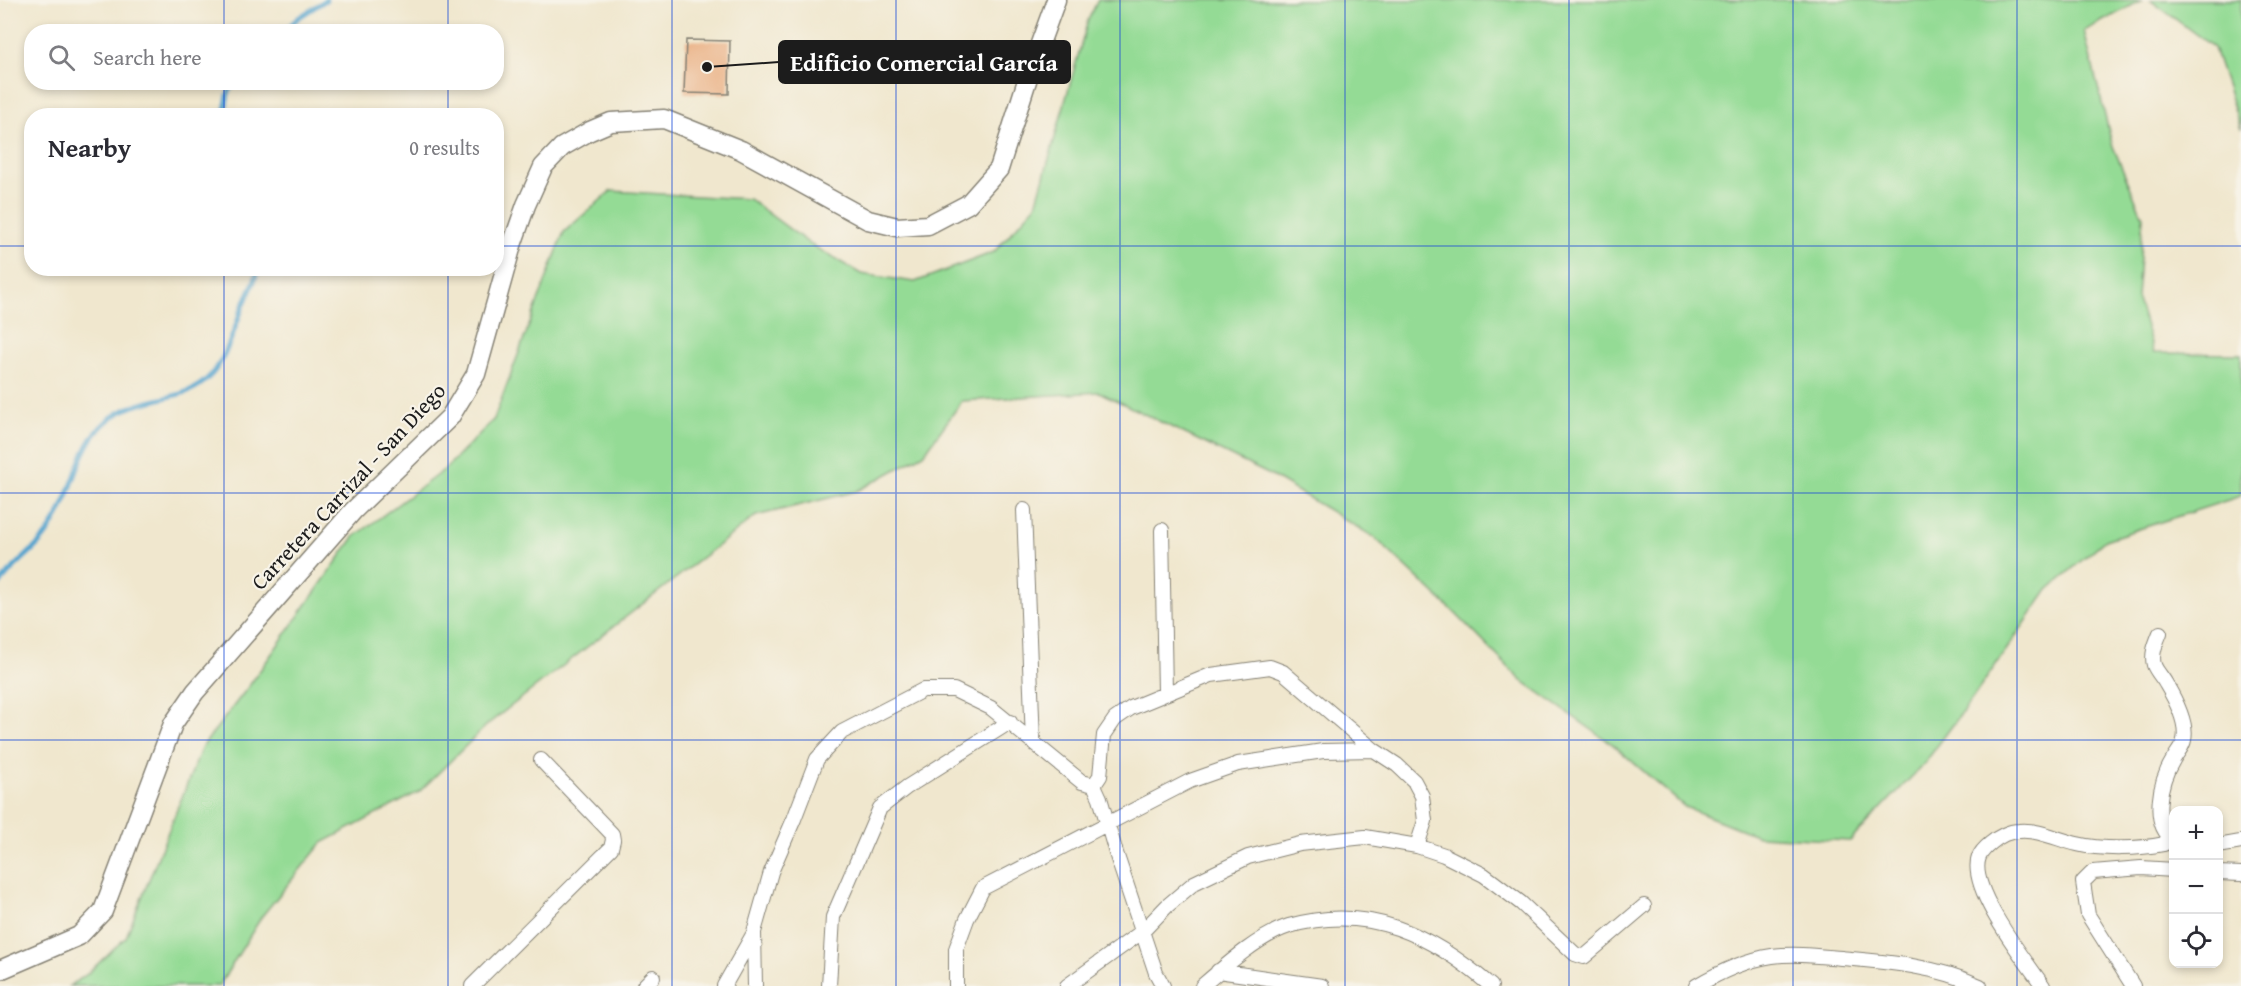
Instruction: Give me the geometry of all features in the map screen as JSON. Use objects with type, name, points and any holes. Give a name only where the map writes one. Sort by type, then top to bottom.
[{"type":"street","name":"Carretera Carrizal - San Diego","points":[[504,274],[526,205],[543,167],[562,147],[611,122],[664,119],[741,150],[868,220],[897,227],[928,225],[968,204],[999,169],[1030,71],[1056,0]]},
{"type":"street","name":"Carretera Carrizal - San Diego","points":[[0,970],[79,936],[103,911],[173,724],[195,692],[353,511],[450,417],[476,374],[503,276]]},
{"type":"street","points":[[1024,510],[1033,742]]},
{"type":"street","points":[[1162,530],[1165,692]]},
{"type":"street","points":[[2160,633],[2154,651],[2154,665],[2169,688],[2185,730],[2184,742],[2171,762],[2160,792],[2163,827],[2169,836]]},
{"type":"street","points":[[1094,785],[1100,776],[1104,735],[1115,719],[1131,708],[1165,692],[1211,675],[1270,668],[1283,672],[1414,781],[1422,796],[1425,821],[1417,846]]},
{"type":"street","points":[[724,986],[754,932],[771,872],[817,759],[842,732],[923,690],[954,690],[991,708],[1082,782],[1094,785]]},
{"type":"street","points":[[829,986],[833,917],[880,808],[907,786],[995,734],[1010,722]]},
{"type":"street","points":[[956,986],[956,949],[967,919],[983,888],[1190,780],[1238,764],[1323,751],[1374,750]]},
{"type":"street","points":[[472,986],[611,848],[612,834],[542,760]]},
{"type":"street","points":[[1094,785],[1156,973],[1163,986]]},
{"type":"street","points":[[2043,986],[2006,935],[1983,889],[1978,871],[1978,858],[1984,849],[1997,837],[2020,831],[2101,848],[2147,848],[2169,840]]},
{"type":"street","points":[[1067,986],[1143,931],[1194,883],[1248,857],[1300,844],[1365,837],[1417,846],[1444,855],[1484,875],[1521,903],[1575,954],[1584,957],[1644,906]]},
{"type":"street","points":[[2223,845],[2241,842]]},
{"type":"street","points":[[2133,986],[2088,915],[2083,882],[2093,872],[2141,867],[2169,870]]},
{"type":"street","points":[[2223,873],[2241,874]]},
{"type":"street","points":[[1202,986],[1245,949],[1288,926],[1337,917],[1366,920],[1400,928],[1441,947],[1491,986]]},
{"type":"street","points":[[754,932],[755,986]]},
{"type":"street","points":[[1696,986],[1722,970],[1771,957],[1796,954],[1897,963],[1963,978],[1980,986]]},
{"type":"street","points":[[1218,971],[1322,986]]},
{"type":"green space","points":[[1098,0],[2142,0],[2084,31],[2112,144],[2143,217],[2137,297],[2154,353],[2241,354],[2241,496],[2105,540],[2048,590],[1924,764],[1850,841],[1758,836],[1685,807],[1612,744],[1521,680],[1453,611],[1374,537],[1270,475],[1099,392],[962,401],[924,454],[857,491],[756,516],[488,724],[419,792],[322,843],[262,916],[219,986],[69,986],[86,975],[126,937],[202,747],[249,686],[354,537],[445,469],[494,419],[564,232],[611,191],[749,199],[810,244],[861,274],[915,282],[994,252],[1036,205],[1088,20]]},
{"type":"green space","points":[[2150,0],[2241,0],[2241,129],[2214,48]]},
{"type":"building","points":[[686,40],[730,41],[729,94],[684,93]]},
{"type":"waterway","points":[[292,24],[326,0]]},
{"type":"waterway","points":[[225,108],[230,90]]},
{"type":"waterway","points":[[0,584],[51,528],[87,448],[93,437],[109,419],[128,408],[183,393],[196,387],[216,369],[229,345],[256,276]]},
{"type":"place","name":"Edificio Comercial García","points":[[707,67]]}]
